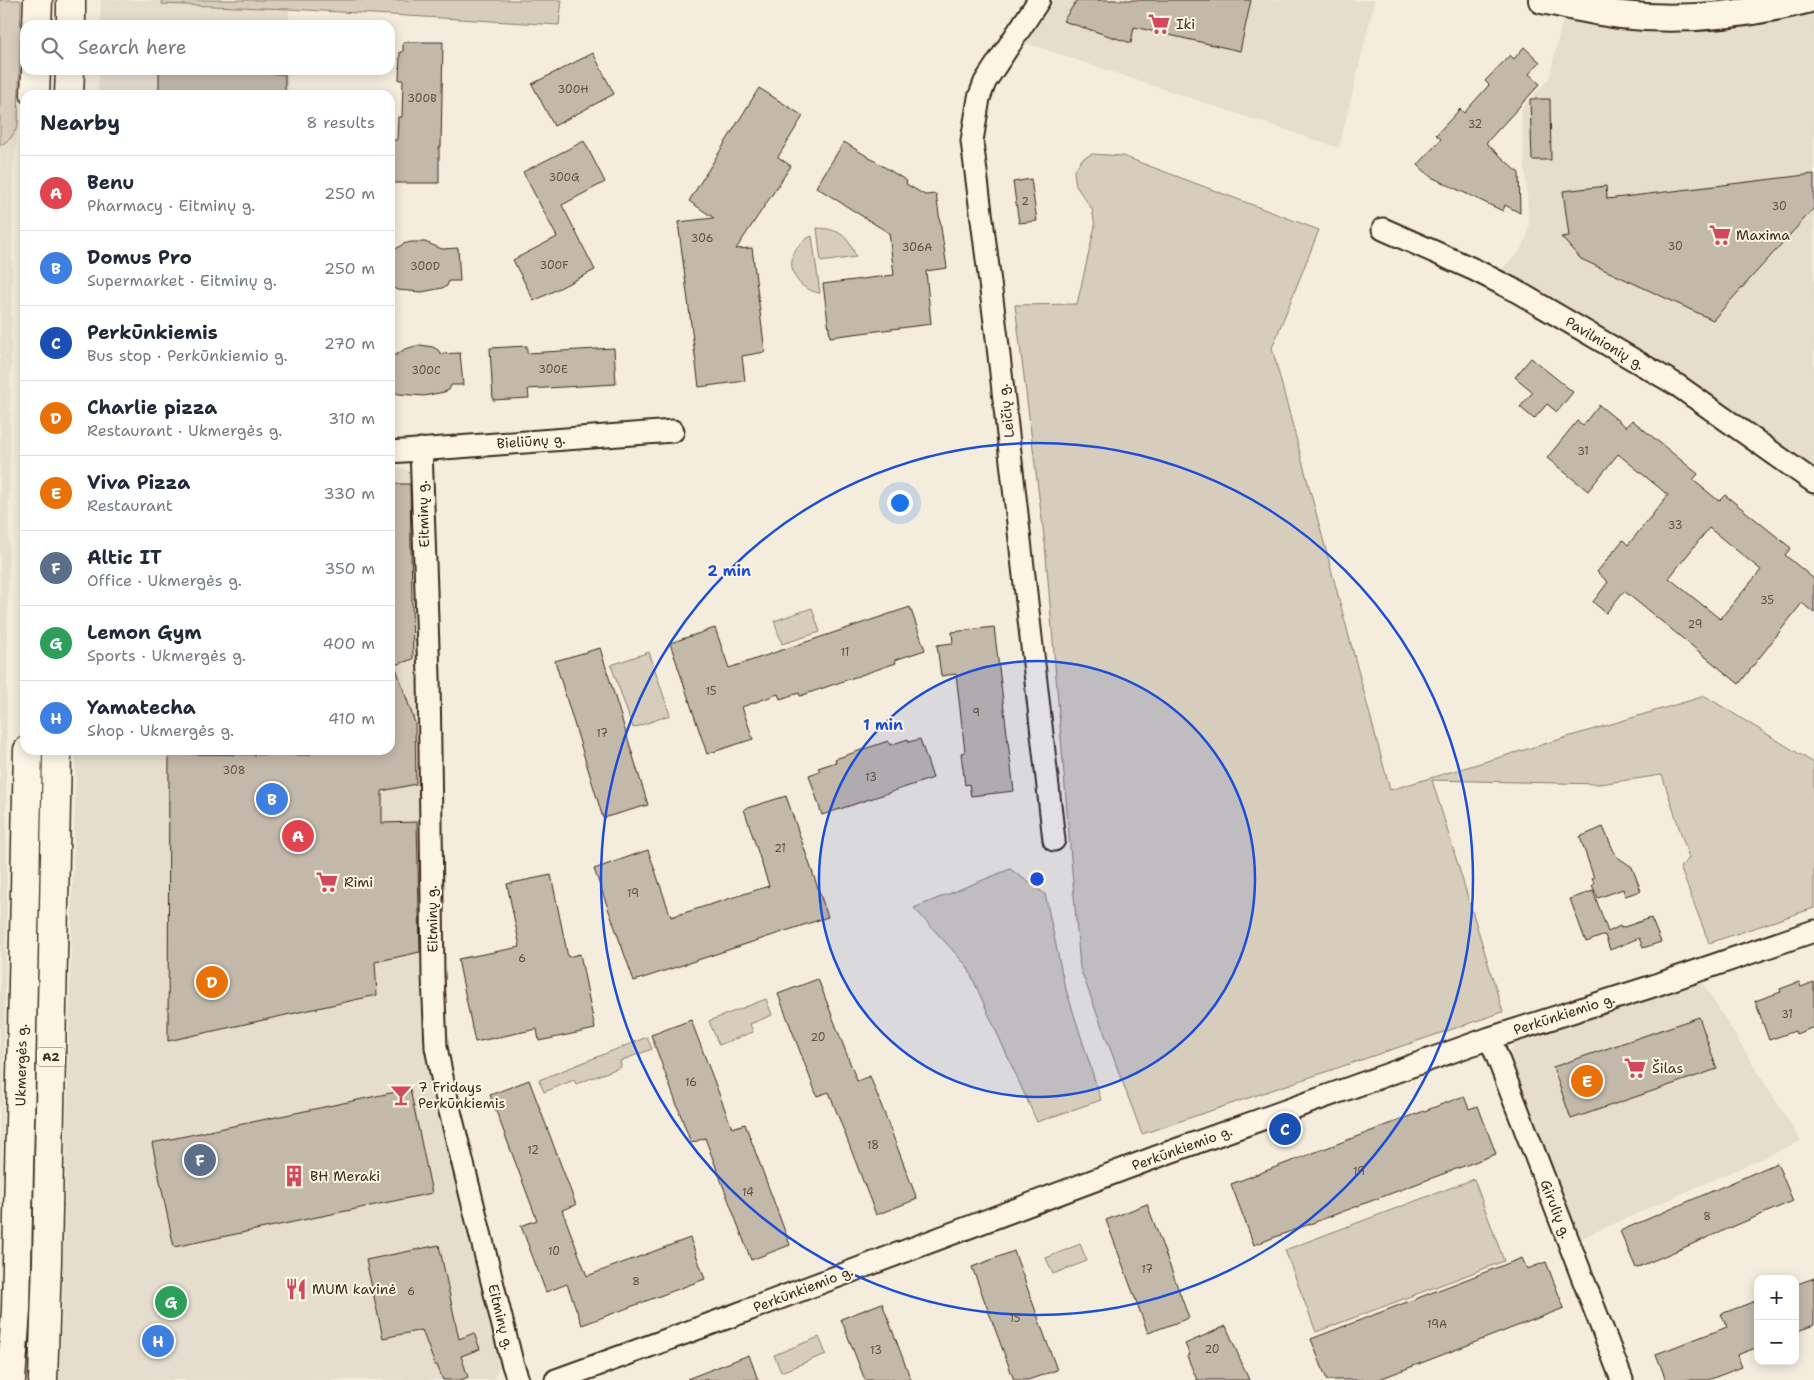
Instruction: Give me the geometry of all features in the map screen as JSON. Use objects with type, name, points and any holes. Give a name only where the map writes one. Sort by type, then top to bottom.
[{"type":"highway","points":[[37,20],[38,0]]},
{"type":"highway","points":[[71,0],[71,20]]},
{"type":"highway","points":[[35,90],[36,75]]},
{"type":"highway","points":[[70,75],[70,90]]},
{"type":"highway","name":"Ukmergės g.","points":[[11,1380],[16,1301],[28,755]]},
{"type":"highway","name":"A2","points":[[43,1380],[57,755]]},
{"type":"street","name":"Leičių g.","points":[[1039,0],[985,82],[979,98],[972,142],[999,356],[1054,840]]},
{"type":"street","points":[[1542,0],[1621,15],[1681,17],[1735,14],[1764,10],[1807,0]]},
{"type":"street","name":"Pavilnionių g.","points":[[1383,229],[1475,270],[1516,291],[1677,385],[1814,482]]},
{"type":"street","name":"Bieliūnų g.","points":[[395,452],[673,431]]},
{"type":"street","name":"Eitminų g.","points":[[421,449],[429,676],[433,974],[436,1047],[472,1200],[518,1380]]},
{"type":"street","name":"Perkūnkiemio g.","points":[[556,1380],[1167,1153],[1490,1038],[1659,984],[1814,931]]},
{"type":"street","name":"Girulių g.","points":[[1490,1038],[1622,1380]]},
{"type":"shaded area","points":[[0,0],[21,0],[19,116],[13,170],[6,776],[7,898],[0,1232]]},
{"type":"shaded area","points":[[0,0],[20,0],[18,126],[11,138],[0,146]]},
{"type":"shaded area","points":[[101,0],[162,0],[163,4],[289,9],[289,20],[100,20]]},
{"type":"shaded area","points":[[162,0],[562,0],[559,25],[289,9],[162,4]]},
{"type":"shaded area","points":[[1054,0],[1375,0],[1339,148],[1026,43]]},
{"type":"shaded area","points":[[1814,12],[1814,472],[1716,401],[1588,318],[1500,271],[1519,252],[1526,239],[1529,225],[1521,109],[1549,79],[1563,18],[1661,30],[1734,29]]},
{"type":"shaded area","points":[[99,75],[288,75],[288,90],[98,90]]},
{"type":"shaded area","points":[[1092,154],[1123,156],[1319,230],[1272,348],[1390,790],[1705,696],[1814,763],[1814,908],[1709,943],[1680,867],[1689,858],[1662,775],[1600,784],[1432,780],[1503,1012],[1142,1134],[1080,968],[1045,544],[1015,305],[1077,304],[1095,226],[1092,209],[1076,186],[1074,171],[1082,159]]},
{"type":"shaded area","points":[[817,228],[832,230],[842,235],[850,244],[856,257],[821,262]]},
{"type":"shaded area","points":[[812,236],[820,293],[809,290],[800,284],[792,267],[792,258],[796,250],[802,242]]},
{"type":"shaded area","points":[[395,467],[405,469],[412,474],[424,1027],[503,1359],[493,1380],[59,1380],[76,755],[395,755]]},
{"type":"shaded area","points":[[812,608],[820,632],[782,644],[774,621]]},
{"type":"shaded area","points":[[649,652],[670,715],[633,728],[611,665]]},
{"type":"shaded area","points":[[1010,869],[1045,894],[1064,983],[1101,1100],[1037,1122],[967,966],[914,908]]},
{"type":"shaded area","points":[[1700,979],[1801,1141],[1575,1241],[1510,1071],[1512,1047],[1521,1039]]},
{"type":"shaded area","points":[[766,999],[772,1015],[750,1024],[753,1032],[719,1045],[709,1021]]},
{"type":"shaded area","points":[[647,1037],[652,1049],[620,1061],[621,1067],[576,1084],[574,1080],[544,1092],[539,1080]]},
{"type":"shaded area","points":[[1474,1179],[1504,1261],[1316,1332],[1285,1250]]},
{"type":"shaded area","points":[[1080,1244],[1087,1261],[1053,1274],[1046,1258]]},
{"type":"shaded area","points":[[819,1337],[826,1354],[781,1372],[774,1355]]},
{"type":"building","name":"Iki","points":[[1077,0],[1251,0],[1240,51],[1134,27],[1131,43],[1063,21]]},
{"type":"building","points":[[403,42],[443,42],[439,183],[395,183],[395,140],[397,140],[398,117],[402,117],[403,80],[399,80],[400,52],[403,52]]},
{"type":"building","points":[[1524,47],[1540,62],[1529,74],[1540,84],[1486,143],[1519,173],[1520,213],[1505,205],[1503,211],[1431,177],[1418,165],[1441,139],[1436,135],[1460,109],[1464,113],[1489,85],[1485,81],[1510,55],[1514,59]]},
{"type":"building","points":[[593,53],[614,94],[554,126],[532,84]]},
{"type":"building","points":[[159,75],[285,75],[285,90],[159,90]]},
{"type":"building","points":[[759,88],[803,116],[778,157],[791,166],[736,249],[752,248],[765,352],[742,356],[745,381],[699,387],[678,222],[714,218],[689,201]]},
{"type":"building","points":[[1530,99],[1550,99],[1551,160],[1532,160]]},
{"type":"building","points":[[584,141],[605,182],[562,205],[595,270],[534,301],[513,260],[557,237],[523,172]]},
{"type":"building","points":[[844,142],[907,181],[906,184],[925,195],[936,194],[947,268],[926,271],[931,324],[830,337],[823,284],[894,275],[889,233],[816,187]]},
{"type":"building","points":[[1814,174],[1814,208],[1713,320],[1581,259],[1561,237],[1569,236],[1563,191],[1606,186],[1607,199]]},
{"type":"building","points":[[1031,179],[1037,221],[1019,223],[1013,182]]},
{"type":"building","points":[[425,242],[442,249],[458,248],[460,281],[449,281],[447,286],[422,292],[395,289],[395,250],[403,244]]},
{"type":"building","points":[[420,345],[433,347],[441,354],[460,353],[463,385],[451,385],[449,390],[424,396],[395,392],[395,355],[405,349]]},
{"type":"building","points":[[527,346],[527,353],[614,348],[616,384],[528,389],[529,398],[493,400],[490,348]]},
{"type":"building","points":[[1531,358],[1573,392],[1557,412],[1547,404],[1534,419],[1520,407],[1533,392],[1515,377]]},
{"type":"building","points":[[1599,405],[1626,427],[1632,420],[1698,474],[1693,480],[1719,501],[1725,495],[1791,548],[1785,555],[1814,579],[1814,613],[1802,603],[1739,684],[1624,591],[1606,613],[1593,602],[1608,582],[1597,572],[1623,540],[1628,545],[1668,495],[1618,454],[1588,491],[1547,458],[1577,421],[1583,425]],"holes":[[[1709,528],[1761,570],[1720,619],[1669,578]]]},
{"type":"building","points":[[395,484],[410,484],[413,659],[395,665]]},
{"type":"building","points":[[910,607],[925,650],[895,660],[896,663],[800,696],[799,693],[780,699],[778,694],[742,707],[753,739],[707,754],[670,643],[715,628],[729,668]]},
{"type":"building","points":[[994,627],[1014,791],[971,796],[969,784],[965,785],[961,753],[965,752],[956,674],[941,676],[937,645],[953,643],[952,632]]},
{"type":"building","points":[[600,648],[648,805],[603,818],[555,661]]},
{"type":"building","points":[[395,665],[415,723],[416,784],[382,791],[382,823],[417,822],[420,952],[375,962],[377,995],[168,1041],[169,755],[395,755]]},
{"type":"building","points":[[908,739],[909,742],[920,739],[933,778],[822,815],[809,775],[820,771],[818,768],[836,762],[835,759],[888,741],[890,745]]},
{"type":"building","points":[[786,796],[828,917],[634,981],[594,869],[648,850],[671,917],[769,886],[744,809]]},
{"type":"building","points":[[1603,827],[1616,856],[1632,867],[1641,891],[1625,896],[1623,889],[1598,898],[1592,885],[1594,884],[1592,878],[1594,878],[1580,837]]},
{"type":"building","points":[[551,875],[568,957],[580,954],[595,1029],[539,1041],[537,1029],[475,1042],[458,959],[520,947],[507,884]]},
{"type":"building","points":[[1593,891],[1608,932],[1620,926],[1621,928],[1651,918],[1661,942],[1643,948],[1639,938],[1610,950],[1605,935],[1586,942],[1570,899]]},
{"type":"building","points":[[818,979],[857,1081],[870,1076],[917,1199],[876,1215],[829,1092],[817,1096],[778,994]]},
{"type":"building","points":[[1799,982],[1801,987],[1814,982],[1814,1027],[1796,1034],[1795,1031],[1769,1040],[1755,1001],[1781,992],[1780,989]]},
{"type":"building","name":"Šilas","points":[[1699,1017],[1717,1069],[1571,1119],[1553,1067]]},
{"type":"building","points":[[691,1020],[732,1128],[745,1124],[790,1245],[751,1260],[705,1138],[691,1143],[651,1035]]},
{"type":"building","points":[[529,1080],[576,1205],[562,1210],[587,1276],[690,1238],[705,1279],[582,1325],[567,1284],[546,1292],[521,1226],[537,1220],[490,1095]]},
{"type":"building","name":"BH Meraki","points":[[410,1089],[432,1193],[174,1247],[152,1143]]},
{"type":"building","points":[[1464,1096],[1469,1109],[1478,1106],[1496,1154],[1254,1245],[1231,1184]]},
{"type":"building","points":[[1777,1163],[1793,1201],[1636,1268],[1620,1231]]},
{"type":"building","points":[[1147,1204],[1189,1318],[1148,1333],[1106,1220]]},
{"type":"building","points":[[439,1245],[459,1339],[474,1333],[480,1349],[461,1356],[468,1377],[461,1380],[443,1380],[437,1365],[435,1365],[422,1330],[383,1338],[366,1260]]},
{"type":"building","points":[[1014,1251],[1057,1370],[1028,1380],[1014,1380],[972,1267]]},
{"type":"building","points":[[1522,1258],[1527,1269],[1546,1262],[1564,1308],[1377,1380],[1327,1380],[1311,1339]]},
{"type":"building","points":[[1814,1278],[1814,1325],[1799,1331],[1799,1320],[1799,1284]]},
{"type":"building","points":[[1754,1302],[1754,1349],[1737,1355],[1742,1367],[1708,1380],[1666,1380],[1656,1354],[1727,1327],[1721,1314]]},
{"type":"building","points":[[882,1303],[911,1380],[865,1380],[841,1319]]},
{"type":"building","points":[[1226,1326],[1249,1380],[1197,1380],[1187,1356],[1190,1355],[1185,1344]]},
{"type":"building","points":[[749,1355],[758,1380],[687,1379]]},
{"type":"place","name":"Iki","points":[[1159,24]]},
{"type":"place","name":"Maxima","points":[[1720,235]]},
{"type":"place","name":"Domus Pro","points":[[272,799]]},
{"type":"place","name":"Benu","points":[[298,836]]},
{"type":"place","name":"Rimi","points":[[327,882]]},
{"type":"place","name":"Charlie pizza","points":[[212,982]]},
{"type":"place","name":"Šilas","points":[[1635,1068]]},
{"type":"place","name":"Viva Pizza","points":[[1587,1081]]},
{"type":"place","name":"7 Fridays Perkūnkiemis","points":[[401,1095]]},
{"type":"place","name":"Perkūnkiemis","points":[[1285,1129]]},
{"type":"place","name":"Altic IT","points":[[200,1160]]},
{"type":"place","name":"BH Meraki","points":[[294,1176]]},
{"type":"place","name":"MUM kavinė","points":[[296,1289]]},
{"type":"place","name":"Lemon Gym","points":[[171,1302]]},
{"type":"place","name":"Yamatecha","points":[[158,1341]]}]
